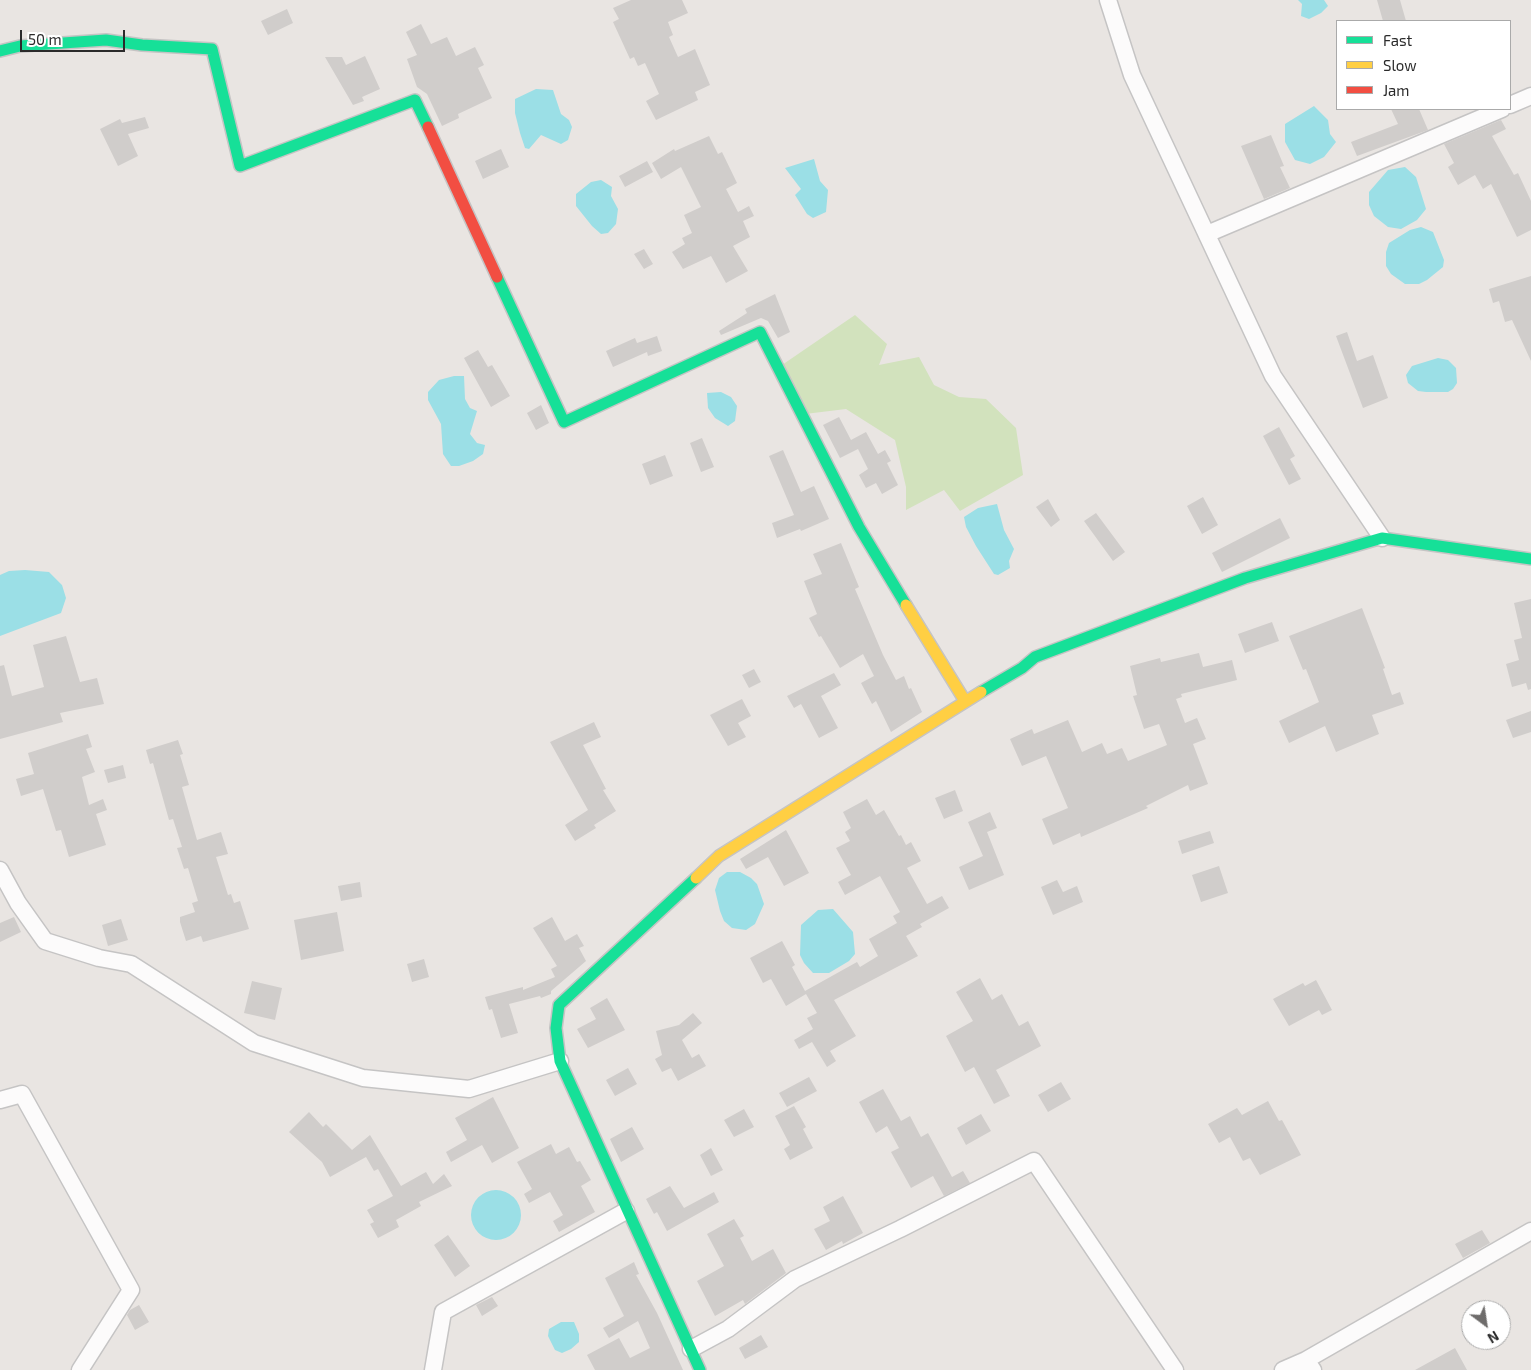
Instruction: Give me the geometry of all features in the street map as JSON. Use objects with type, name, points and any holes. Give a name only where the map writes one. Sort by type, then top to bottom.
[{"type":"street","points":[[1108,0],[1132,75],[1273,376],[1382,538]]},
{"type":"street","points":[[0,51],[20,46],[106,40],[142,45],[212,49],[240,166],[415,100],[564,422],[760,332],[858,527],[965,701]]},
{"type":"street","points":[[1511,105],[1531,96]]},
{"type":"street","points":[[1207,234],[1500,110]]},
{"type":"street","points":[[700,1370],[560,1061],[556,1028],[560,1004],[719,856],[965,701],[1022,668],[1034,657],[1245,578],[1382,538],[1531,559]]},
{"type":"street","points":[[0,870],[18,903],[45,942],[99,958],[131,964],[254,1044],[363,1078],[469,1089],[560,1061]]},
{"type":"street","points":[[0,1100],[22,1094],[132,1290],[80,1370]]},
{"type":"street","points":[[691,1348],[728,1329],[795,1279],[900,1229],[1034,1161],[1175,1370]]},
{"type":"street","points":[[433,1370],[443,1312],[626,1210]]},
{"type":"street","points":[[1283,1370],[1309,1365],[1531,1231]]},
{"type":"green space","points":[[855,315],[887,344],[879,365],[919,357],[934,385],[959,397],[986,399],[1016,428],[1023,475],[960,511],[944,490],[906,510],[906,487],[895,440],[846,409],[805,414],[782,365]]},
{"type":"water","points":[[1298,0],[1324,0],[1328,6],[1321,13],[1309,19],[1301,16],[1302,4]]},
{"type":"water","points":[[536,89],[553,90],[561,114],[569,120],[572,127],[568,140],[561,144],[541,135],[529,149],[525,148],[515,113],[515,99]]},
{"type":"water","points":[[1314,106],[1328,120],[1330,134],[1336,142],[1324,157],[1310,164],[1295,160],[1285,142],[1285,124]]},
{"type":"water","points":[[814,159],[820,181],[828,190],[826,212],[813,218],[807,214],[795,195],[801,189],[785,168]]},
{"type":"water","points":[[1405,167],[1416,177],[1426,209],[1417,220],[1401,229],[1388,227],[1374,216],[1369,205],[1369,192],[1388,170]]},
{"type":"water","points":[[601,180],[612,187],[611,196],[618,209],[616,224],[608,233],[601,234],[576,206],[576,194],[591,182]]},
{"type":"water","points":[[1421,227],[1433,232],[1444,260],[1443,267],[1419,284],[1405,284],[1391,274],[1386,266],[1386,252],[1389,243],[1410,230]]},
{"type":"water","points":[[1438,358],[1448,360],[1456,368],[1457,383],[1453,389],[1448,392],[1418,391],[1408,383],[1406,375],[1412,366]]},
{"type":"water","points":[[454,376],[464,376],[465,399],[470,408],[477,411],[470,434],[477,443],[485,445],[483,454],[473,461],[459,466],[451,466],[443,454],[441,424],[428,400],[428,392],[439,380]]},
{"type":"water","points":[[721,392],[731,397],[737,406],[735,421],[728,426],[715,418],[708,408],[707,393]]},
{"type":"water","points":[[997,504],[1004,530],[1014,549],[1009,561],[1010,568],[998,575],[994,574],[976,546],[966,527],[964,517],[978,508]]},
{"type":"water","points":[[9,571],[49,572],[62,585],[66,598],[61,613],[0,636],[0,575]]},
{"type":"water","points":[[727,872],[740,872],[751,878],[757,884],[764,904],[755,924],[746,930],[732,928],[724,921],[720,911],[715,890],[719,878]]},
{"type":"water","points":[[833,909],[853,932],[855,954],[849,961],[829,973],[813,973],[800,955],[801,925],[818,910]]},
{"type":"water","points":[[496,1190],[510,1194],[517,1201],[521,1215],[517,1229],[510,1236],[496,1240],[482,1236],[475,1229],[471,1215],[475,1201],[482,1194]]},
{"type":"water","points":[[561,1322],[574,1322],[579,1334],[579,1342],[571,1349],[562,1353],[555,1350],[548,1336],[549,1329]]},
{"type":"building","points":[[631,0],[682,0],[688,13],[668,22],[673,35],[669,37],[678,57],[695,49],[710,85],[695,92],[698,100],[656,120],[646,101],[659,94],[645,63],[638,66],[634,57],[630,59],[613,22],[619,19],[613,8]]},
{"type":"building","points":[[1377,0],[1400,0],[1406,20],[1383,20]]},
{"type":"building","points":[[287,9],[293,23],[268,35],[261,21]]},
{"type":"building","points":[[421,24],[431,44],[447,37],[456,56],[475,47],[484,65],[478,68],[492,98],[458,114],[459,118],[442,126],[427,94],[417,87],[407,59],[417,55],[406,32]]},
{"type":"building","points":[[365,56],[380,89],[362,97],[364,101],[353,105],[325,57],[342,57],[346,65]]},
{"type":"building","points":[[1391,110],[1419,110],[1428,130],[1357,156],[1351,142],[1398,124]]},
{"type":"building","points":[[145,117],[149,128],[128,134],[138,156],[118,166],[100,129],[120,119],[122,123]]},
{"type":"building","points":[[1501,120],[1506,129],[1492,136],[1514,175],[1518,173],[1531,201],[1531,230],[1517,237],[1491,184],[1483,189],[1475,175],[1458,185],[1448,167],[1454,163],[1444,144]]},
{"type":"building","points":[[1271,135],[1284,166],[1280,167],[1290,188],[1264,199],[1241,146]]},
{"type":"building","points":[[709,136],[718,154],[722,152],[737,183],[726,189],[738,212],[749,206],[754,216],[743,221],[750,237],[733,246],[748,271],[726,283],[711,256],[683,269],[672,252],[685,244],[682,238],[692,233],[684,215],[701,207],[681,167],[661,179],[652,163],[674,149],[675,151]]},
{"type":"building","points":[[501,149],[509,167],[483,179],[475,161]]},
{"type":"building","points":[[647,161],[653,172],[625,187],[619,176]]},
{"type":"building","points":[[644,249],[653,264],[644,269],[634,254]]},
{"type":"building","points":[[1531,276],[1531,361],[1512,320],[1505,322],[1499,301],[1493,303],[1489,289]]},
{"type":"building","points":[[775,294],[790,332],[778,338],[768,321],[761,318],[721,335],[719,331],[747,313],[745,309]]},
{"type":"building","points":[[1347,332],[1357,361],[1373,355],[1388,398],[1363,408],[1336,336]]},
{"type":"building","points":[[657,336],[662,351],[648,356],[647,352],[613,367],[606,351],[635,338],[637,343]]},
{"type":"building","points":[[478,350],[488,367],[492,365],[510,396],[491,407],[464,358]]},
{"type":"building","points":[[541,405],[549,423],[536,430],[527,413]]},
{"type":"building","points":[[839,417],[851,440],[866,432],[878,454],[885,450],[891,461],[887,463],[898,485],[882,494],[876,483],[866,488],[859,475],[868,469],[858,449],[840,458],[823,425]]},
{"type":"building","points":[[1279,427],[1295,456],[1290,459],[1301,479],[1289,485],[1263,436]]},
{"type":"building","points":[[702,438],[714,467],[701,472],[690,443]]},
{"type":"building","points":[[783,450],[801,492],[814,486],[829,519],[801,531],[800,529],[777,538],[772,523],[794,515],[769,456]]},
{"type":"building","points":[[665,455],[673,476],[650,485],[642,464]]},
{"type":"building","points":[[1203,497],[1218,525],[1202,534],[1187,506]]},
{"type":"building","points":[[1048,499],[1060,520],[1051,527],[1036,507]]},
{"type":"building","points":[[1096,513],[1125,552],[1113,561],[1084,521]]},
{"type":"building","points":[[1280,518],[1290,538],[1222,572],[1212,553]]},
{"type":"building","points":[[841,543],[859,587],[855,589],[883,655],[896,680],[904,676],[922,712],[891,732],[876,701],[872,704],[861,683],[874,676],[863,654],[840,668],[821,636],[819,637],[809,618],[817,614],[804,581],[822,574],[813,554]]},
{"type":"building","points":[[1531,599],[1531,689],[1528,690],[1526,683],[1512,687],[1506,664],[1519,660],[1514,640],[1522,638],[1514,603]]},
{"type":"building","points":[[1362,608],[1385,668],[1383,669],[1392,695],[1400,692],[1404,704],[1372,715],[1379,734],[1336,752],[1325,726],[1289,743],[1279,721],[1319,702],[1306,669],[1303,670],[1289,636]]},
{"type":"building","points":[[1272,622],[1279,641],[1245,653],[1238,634]]},
{"type":"building","points":[[66,636],[80,682],[97,678],[104,704],[60,713],[63,722],[0,739],[0,666],[4,665],[12,696],[44,687],[33,645]]},
{"type":"building","points":[[1199,653],[1203,667],[1232,660],[1237,680],[1181,694],[1182,697],[1176,699],[1185,723],[1197,718],[1206,739],[1193,744],[1208,784],[1190,791],[1188,785],[1146,806],[1148,808],[1081,837],[1080,833],[1053,845],[1042,819],[1068,808],[1046,756],[1022,766],[1010,739],[1032,729],[1034,734],[1068,720],[1082,752],[1102,743],[1107,754],[1122,748],[1128,761],[1167,745],[1159,724],[1144,729],[1133,696],[1137,695],[1130,666],[1160,658],[1161,662]]},
{"type":"building","points":[[754,669],[761,682],[749,688],[742,675]]},
{"type":"building","points":[[834,673],[841,685],[821,696],[838,728],[819,738],[801,704],[794,708],[787,696]]},
{"type":"building","points":[[742,699],[751,716],[738,723],[746,737],[728,746],[710,715]]},
{"type":"building","points":[[1531,711],[1531,732],[1513,738],[1506,720]]},
{"type":"building","points":[[594,722],[601,737],[583,745],[606,789],[603,790],[616,811],[594,825],[596,828],[575,841],[565,825],[588,810],[550,742]]},
{"type":"building","points":[[88,734],[92,747],[86,749],[95,772],[82,777],[89,805],[103,799],[107,810],[96,814],[106,845],[69,857],[61,830],[56,831],[43,789],[21,796],[16,779],[34,774],[28,753]]},
{"type":"building","points":[[178,740],[183,754],[180,755],[189,785],[182,787],[197,840],[221,832],[228,854],[216,857],[228,895],[231,894],[234,903],[240,901],[249,929],[203,942],[201,936],[186,941],[180,922],[180,917],[195,912],[192,903],[198,901],[188,868],[184,869],[177,848],[182,847],[173,819],[169,820],[153,763],[150,764],[146,750]]},
{"type":"building","points":[[123,765],[126,778],[108,783],[104,770]]},
{"type":"building","points":[[955,790],[963,811],[944,819],[935,798]]},
{"type":"building","points":[[867,799],[876,815],[884,810],[906,845],[911,842],[921,861],[907,868],[927,904],[942,896],[949,908],[920,924],[922,927],[906,936],[918,956],[834,1000],[856,1036],[830,1051],[836,1061],[827,1067],[812,1042],[799,1049],[794,1040],[813,1029],[807,1018],[817,1013],[806,994],[786,1006],[771,979],[763,983],[750,958],[782,941],[795,965],[792,967],[805,991],[857,962],[860,967],[878,956],[869,939],[897,923],[893,916],[900,912],[880,876],[845,895],[838,882],[851,875],[836,848],[850,841],[845,832],[851,828],[843,812]]},
{"type":"building","points":[[990,812],[997,828],[987,832],[1004,875],[969,890],[959,867],[983,856],[968,822]]},
{"type":"building","points":[[786,830],[809,873],[784,886],[768,857],[746,869],[740,859]]},
{"type":"building","points":[[1210,831],[1214,843],[1182,854],[1178,841]]},
{"type":"building","points":[[1219,866],[1228,893],[1201,902],[1192,875]]},
{"type":"building","points":[[1057,880],[1063,892],[1077,886],[1083,902],[1053,915],[1041,887]]},
{"type":"building","points":[[360,882],[362,897],[341,901],[338,886]]},
{"type":"building","points":[[337,912],[344,951],[301,960],[294,920]]},
{"type":"building","points":[[14,917],[21,932],[0,942],[0,923]]},
{"type":"building","points":[[552,917],[565,941],[577,934],[584,946],[579,948],[586,961],[551,991],[551,994],[541,998],[540,996],[509,1004],[518,1033],[501,1038],[492,1009],[489,1010],[485,997],[523,987],[523,990],[555,977],[551,969],[557,966],[533,928]]},
{"type":"building","points":[[121,919],[128,940],[108,946],[102,925]]},
{"type":"building","points":[[424,959],[429,977],[412,982],[407,964]]},
{"type":"building","points":[[980,978],[992,1000],[1002,994],[1019,1026],[1028,1021],[1041,1046],[996,1070],[1010,1096],[994,1104],[974,1067],[965,1072],[946,1036],[973,1021],[956,992]]},
{"type":"building","points":[[1316,980],[1332,1010],[1322,1015],[1319,1010],[1289,1026],[1273,999],[1303,983],[1305,986]]},
{"type":"building","points":[[252,981],[282,988],[275,1020],[244,1013]]},
{"type":"building","points":[[607,998],[625,1030],[588,1048],[577,1029],[596,1019],[590,1008]]},
{"type":"building","points":[[693,1013],[702,1023],[682,1040],[692,1058],[699,1054],[706,1066],[678,1081],[671,1068],[662,1072],[655,1059],[662,1055],[656,1031],[679,1025]]},
{"type":"building","points":[[628,1068],[637,1084],[615,1096],[606,1080]]},
{"type":"building","points":[[809,1077],[817,1091],[787,1107],[779,1093]]},
{"type":"building","points":[[1061,1082],[1071,1099],[1048,1112],[1038,1095]]},
{"type":"building","points":[[883,1089],[901,1121],[910,1116],[921,1137],[928,1133],[952,1177],[963,1171],[970,1183],[944,1196],[933,1176],[911,1188],[891,1152],[899,1148],[887,1126],[876,1133],[859,1102]]},
{"type":"building","points":[[493,1097],[519,1148],[492,1163],[482,1145],[451,1162],[446,1152],[467,1140],[455,1118]]},
{"type":"building","points":[[1268,1101],[1279,1121],[1282,1120],[1301,1155],[1260,1175],[1250,1158],[1243,1161],[1230,1137],[1219,1143],[1208,1124],[1237,1108],[1242,1115]]},
{"type":"building","points":[[794,1106],[806,1127],[803,1129],[813,1148],[790,1160],[784,1149],[790,1145],[775,1116]]},
{"type":"building","points":[[744,1109],[754,1127],[734,1137],[724,1120]]},
{"type":"building","points":[[309,1112],[323,1127],[326,1124],[352,1150],[370,1135],[401,1186],[426,1172],[433,1184],[444,1174],[452,1186],[419,1202],[421,1206],[396,1220],[399,1227],[378,1238],[370,1224],[374,1222],[367,1210],[393,1196],[378,1169],[374,1171],[366,1157],[330,1177],[322,1162],[289,1132]]},
{"type":"building","points":[[981,1114],[991,1131],[966,1145],[957,1128]]},
{"type":"building","points":[[632,1127],[644,1149],[621,1162],[610,1139]]},
{"type":"building","points":[[551,1144],[556,1154],[569,1147],[577,1162],[580,1161],[591,1180],[581,1186],[595,1212],[559,1232],[553,1221],[563,1215],[550,1192],[529,1203],[524,1194],[532,1189],[517,1162]]},
{"type":"building","points":[[711,1148],[723,1170],[711,1176],[700,1155]]},
{"type":"building","points":[[670,1186],[684,1208],[714,1192],[719,1202],[667,1231],[657,1212],[654,1214],[646,1199]]},
{"type":"building","points":[[843,1196],[863,1233],[843,1244],[842,1241],[826,1250],[814,1229],[830,1221],[823,1207]]},
{"type":"building","points":[[734,1219],[744,1236],[740,1238],[752,1261],[773,1249],[786,1273],[745,1304],[743,1300],[715,1316],[697,1281],[724,1266],[707,1234]]},
{"type":"building","points":[[1482,1230],[1490,1243],[1463,1258],[1455,1244]]},
{"type":"building","points":[[448,1235],[470,1266],[455,1277],[434,1245]]},
{"type":"building","points":[[634,1262],[639,1274],[636,1275],[657,1313],[683,1370],[595,1370],[587,1355],[619,1338],[630,1358],[650,1348],[638,1321],[609,1338],[603,1328],[624,1316],[605,1278]]},
{"type":"building","points":[[492,1297],[498,1306],[482,1316],[476,1305]]},
{"type":"building","points":[[139,1305],[149,1322],[135,1330],[127,1315],[130,1310]]},
{"type":"building","points":[[761,1335],[768,1347],[745,1359],[739,1348]]},
{"type":"building","points":[[1455,1348],[1467,1370],[1415,1370]]},
{"type":"traffic: fast","points":[[0,51],[20,46],[106,40],[142,45],[212,49],[240,166],[415,100],[428,127]]},
{"type":"traffic: fast","points":[[497,277],[564,422],[760,332],[859,527],[906,605]]},
{"type":"traffic: fast","points":[[981,692],[1022,668],[1035,657],[1245,578],[1382,538],[1531,559]]},
{"type":"traffic: fast","points":[[696,878],[559,1005],[556,1028],[560,1061],[700,1370]]},
{"type":"traffic: slow","points":[[906,605],[965,701]]},
{"type":"traffic: slow","points":[[696,878],[719,856],[981,692]]},
{"type":"traffic: jam","points":[[428,127],[497,277]]}]
